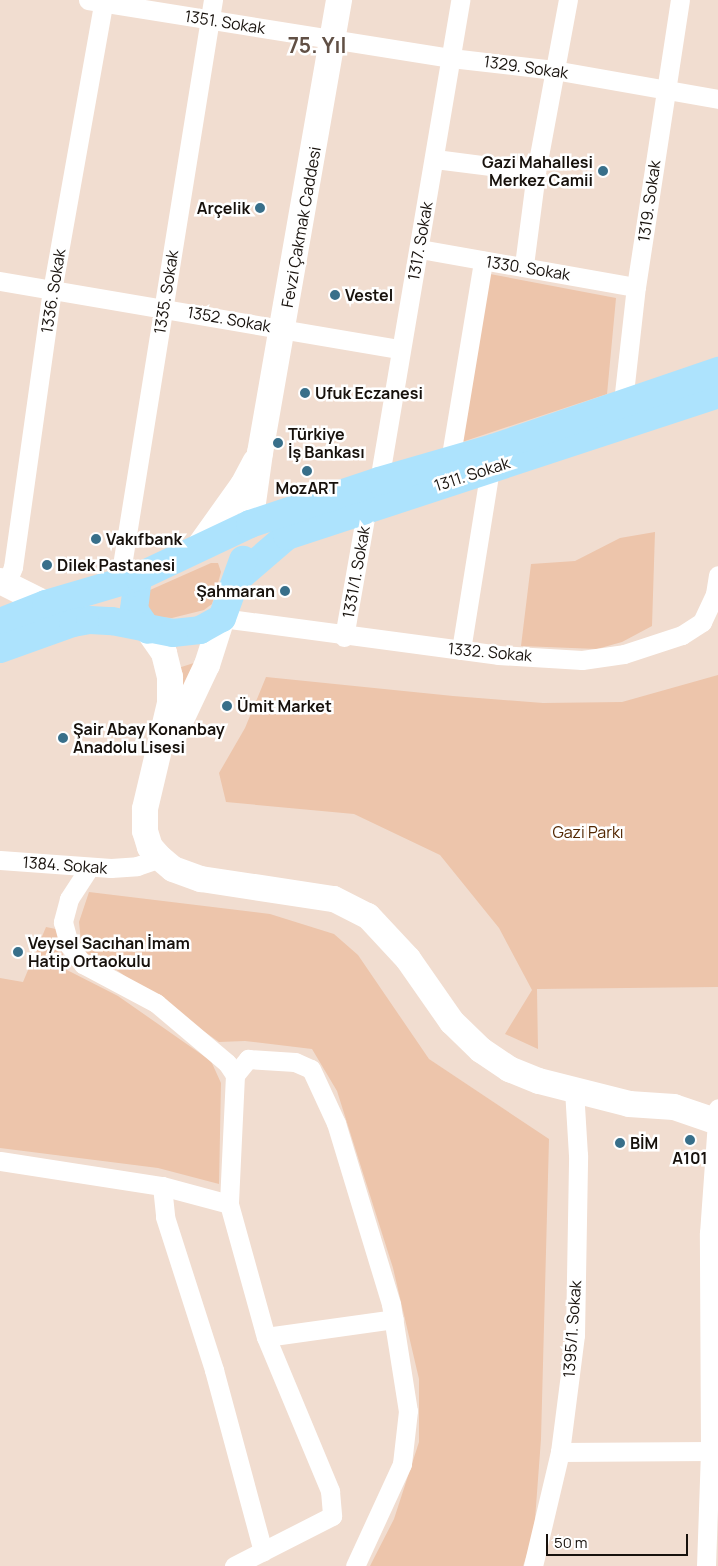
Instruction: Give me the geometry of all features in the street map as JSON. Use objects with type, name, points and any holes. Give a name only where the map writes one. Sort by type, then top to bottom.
[{"type":"main road","name":"1311. Sokak","points":[[0,622],[46,604],[129,581],[250,524],[379,481],[450,461],[718,371]]},
{"type":"main road","name":"1311. Sokak","points":[[238,578],[287,536],[367,508],[718,394]]},
{"type":"main road","points":[[0,649],[73,623],[90,620],[112,621],[148,630],[173,633],[200,630],[222,618],[238,578],[250,524]]},
{"type":"main road","points":[[129,581],[134,610],[148,630]]},
{"type":"street","name":"1335. Sokak","points":[[129,581],[163,307],[213,0]]},
{"type":"street","name":"Fevzi Çakmak Caddesi","points":[[250,524],[260,452],[284,328],[339,0]]},
{"type":"street","name":"1317. Sokak","points":[[379,481],[399,349],[420,249],[460,0]]},
{"type":"street","points":[[524,266],[536,172],[568,0]]},
{"type":"street","name":"1319. Sokak","points":[[623,402],[636,287],[664,91],[680,0]]},
{"type":"street","name":"1351. Sokak","points":[[99,1],[209,20],[333,37]]},
{"type":"street","name":"1336. Sokak","points":[[4,581],[13,567],[52,291],[99,1]]},
{"type":"street","name":"1329. Sokak","points":[[333,37],[451,58],[554,70],[664,91],[718,99]]},
{"type":"street","points":[[435,160],[536,172]]},
{"type":"street","name":"1330. Sokak","points":[[420,249],[636,287]]},
{"type":"street","points":[[450,461],[483,261]]},
{"type":"street","name":"1352. Sokak","points":[[0,281],[52,291],[163,307],[399,349]]},
{"type":"street","name":"Fevzi Çakmak Caddesi","points":[[198,548],[243,485],[260,452]]},
{"type":"street","points":[[461,650],[490,468]]},
{"type":"street","name":"1331/1. Sokak","points":[[344,637],[367,508]]},
{"type":"street","name":"1332. Sokak","points":[[222,618],[344,637],[461,650],[582,660],[624,654],[682,635],[702,622],[715,594],[718,575]]},
{"type":"street","points":[[4,581],[46,604]]},
{"type":"street","points":[[159,757],[178,732],[207,665],[222,618]]},
{"type":"street","points":[[148,630],[164,653],[170,677],[170,703],[159,757],[145,809],[145,831],[150,846],[160,858],[173,869],[201,879],[334,899],[368,916],[408,960],[452,1022],[480,1050],[510,1069],[539,1081],[574,1088],[667,1096],[718,1117],[713,1236],[710,1451],[706,1566]]},
{"type":"street","name":"1384. Sokak","points":[[0,860],[88,868],[137,866],[160,858]]},
{"type":"street","points":[[88,868],[68,899],[63,922],[69,945],[83,964],[156,1003],[227,1063],[235,1074]]},
{"type":"street","points":[[234,1566],[332,1516],[333,1505],[324,1472],[266,1337],[229,1204],[235,1074],[248,1059],[295,1062],[311,1069],[336,1123],[394,1320],[408,1411],[402,1464],[355,1566]]},
{"type":"street","name":"1395/1. Sokak","points":[[533,1566],[560,1452],[575,1335],[578,1155],[574,1088]]},
{"type":"street","points":[[0,1161],[162,1186],[229,1204]]},
{"type":"street","points":[[162,1186],[165,1218],[214,1370],[263,1551]]},
{"type":"street","points":[[266,1337],[394,1320]]},
{"type":"street","points":[[560,1452],[710,1451]]},
{"type":"green space","points":[[490,274],[616,298],[607,394],[462,442]]},
{"type":"green space","points":[[655,532],[652,626],[622,642],[597,649],[521,646],[531,564],[575,561],[620,538]]},
{"type":"green space","points":[[211,563],[218,563],[221,572],[212,604],[204,610],[172,618],[156,617],[147,609],[150,590]]},
{"type":"green space","points":[[197,662],[179,705],[175,669]]},
{"type":"green space","name":"Gazi Parkı","points":[[718,675],[718,987],[537,989],[538,1049],[505,1034],[532,990],[499,928],[440,855],[354,814],[226,802],[219,773],[245,728],[266,677],[543,703],[622,702]]},
{"type":"green space","points":[[89,892],[270,914],[334,934],[358,955],[429,1059],[549,1139],[541,1439],[534,1533],[523,1566],[370,1566],[394,1519],[419,1442],[419,1379],[393,1268],[337,1091],[312,1049],[245,1041],[219,1042],[108,964],[82,951],[79,922]]},
{"type":"green space","points":[[46,927],[56,929],[67,970],[118,996],[211,1061],[221,1083],[219,1184],[158,1168],[0,1148],[0,978],[23,982]]},
{"type":"place","name":"Gazi Mahallesi Merkez Camii","points":[[603,171]]},
{"type":"place","name":"Arçelik","points":[[260,208]]},
{"type":"place","name":"Vestel","points":[[335,295]]},
{"type":"place","name":"Ufuk Eczanesi","points":[[305,393]]},
{"type":"place","name":"Türkiye İş Bankası","points":[[278,443]]},
{"type":"place","name":"MozART","points":[[307,471]]},
{"type":"place","name":"Vakıfbank","points":[[96,539]]},
{"type":"place","name":"Dilek Pastanesi","points":[[47,565]]},
{"type":"place","name":"Şahmaran","points":[[285,591]]},
{"type":"place","name":"Ümit Market","points":[[227,706]]},
{"type":"place","name":"Şair Abay Konanbay Anadolu Lisesi","points":[[63,738]]},
{"type":"place","name":"Veysel Sacıhan İmam Hatip Ortaokulu","points":[[18,952]]},
{"type":"place","name":"A101","points":[[690,1140]]},
{"type":"place","name":"BİM","points":[[620,1143]]},
{"type":"district","name":"75. Yıl","points":[[317,45]]}]
